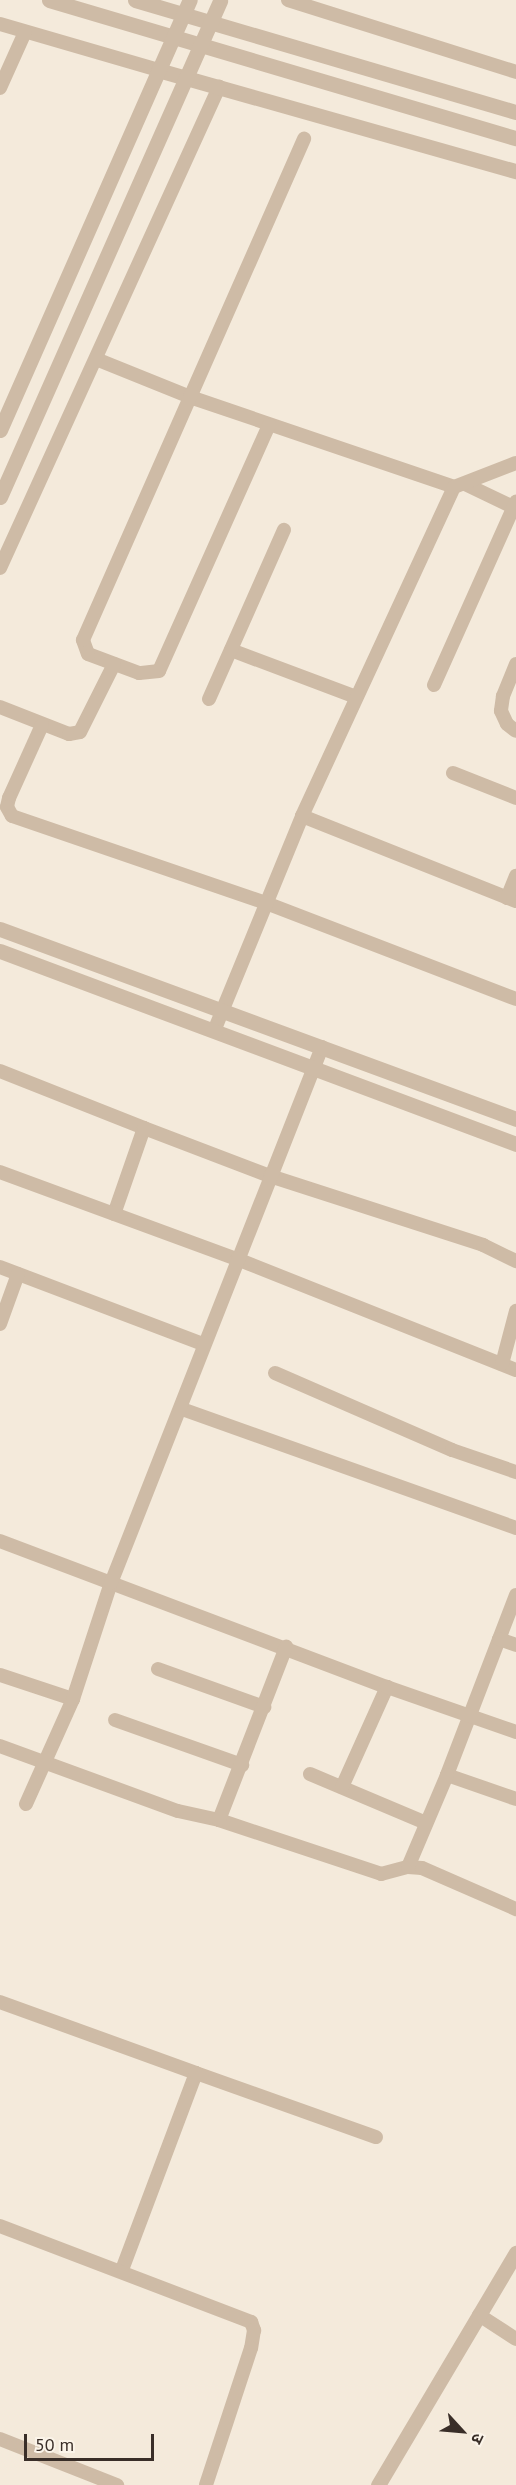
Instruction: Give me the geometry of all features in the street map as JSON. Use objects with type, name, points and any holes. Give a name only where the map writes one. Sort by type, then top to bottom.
[{"type":"street","points":[[49,0],[516,138]]},
{"type":"street","points":[[135,0],[187,7],[211,22],[516,112]]},
{"type":"street","points":[[0,497],[187,79],[220,0],[204,0]]},
{"type":"street","points":[[288,0],[327,6],[516,72]]},
{"type":"street","points":[[0,430],[187,7]]},
{"type":"street","points":[[0,24],[516,171]]},
{"type":"street","points":[[0,88],[25,32]]},
{"type":"street","points":[[0,568],[219,87]]},
{"type":"street","points":[[269,425],[159,671],[146,675],[88,654],[83,640],[304,139]]},
{"type":"street","points":[[96,358],[190,397],[269,425],[515,504],[435,685]]},
{"type":"street","points":[[214,1031],[302,816],[356,697],[459,486],[516,463]]},
{"type":"street","points":[[209,699],[284,530]]},
{"type":"street","points":[[231,650],[356,697]]},
{"type":"street","points":[[0,707],[69,734],[80,732],[114,664]]},
{"type":"street","points":[[516,664],[502,696],[501,711],[507,724],[516,731]]},
{"type":"street","points":[[42,724],[9,798],[7,807],[12,816],[266,903],[516,999]]},
{"type":"street","points":[[453,773],[516,798]]},
{"type":"street","points":[[302,816],[512,899],[516,876]]},
{"type":"street","points":[[0,929],[223,1009],[516,1119]]},
{"type":"street","points":[[0,951],[516,1144]]},
{"type":"street","points":[[26,1804],[73,1699],[111,1583],[182,1409],[203,1344],[322,1047]]},
{"type":"street","points":[[0,1071],[270,1176],[483,1245],[516,1261]]},
{"type":"street","points":[[114,1214],[144,1128]]},
{"type":"street","points":[[0,1172],[237,1259],[516,1370]]},
{"type":"street","points":[[0,1267],[203,1344]]},
{"type":"street","points":[[0,1324],[18,1274]]},
{"type":"street","points":[[502,1364],[516,1311]]},
{"type":"street","points":[[275,1373],[452,1450],[516,1472]]},
{"type":"street","points":[[182,1409],[516,1528]]},
{"type":"street","points":[[0,1540],[387,1687],[516,1731]]},
{"type":"street","points":[[408,1866],[447,1775],[516,1595]]},
{"type":"street","points":[[499,1639],[516,1645]]},
{"type":"street","points":[[219,1820],[286,1647]]},
{"type":"street","points":[[158,1669],[264,1707]]},
{"type":"street","points":[[0,1675],[73,1699]]},
{"type":"street","points":[[342,1787],[387,1687]]},
{"type":"street","points":[[115,1720],[242,1765]]},
{"type":"street","points":[[0,1746],[47,1761],[178,1811],[219,1820],[381,1874],[408,1866],[422,1868],[516,1909]]},
{"type":"street","points":[[310,1774],[426,1823]]},
{"type":"street","points":[[447,1775],[516,1799]]},
{"type":"street","points":[[0,2002],[376,2137]]},
{"type":"street","points":[[122,2270],[196,2073]]},
{"type":"street","points":[[0,2226],[246,2317],[254,2330],[206,2485]]},
{"type":"street","points":[[378,2485],[516,2253]]},
{"type":"street","points":[[479,2315],[516,2339]]},
{"type":"street","points":[[0,2439],[117,2485]]}]
